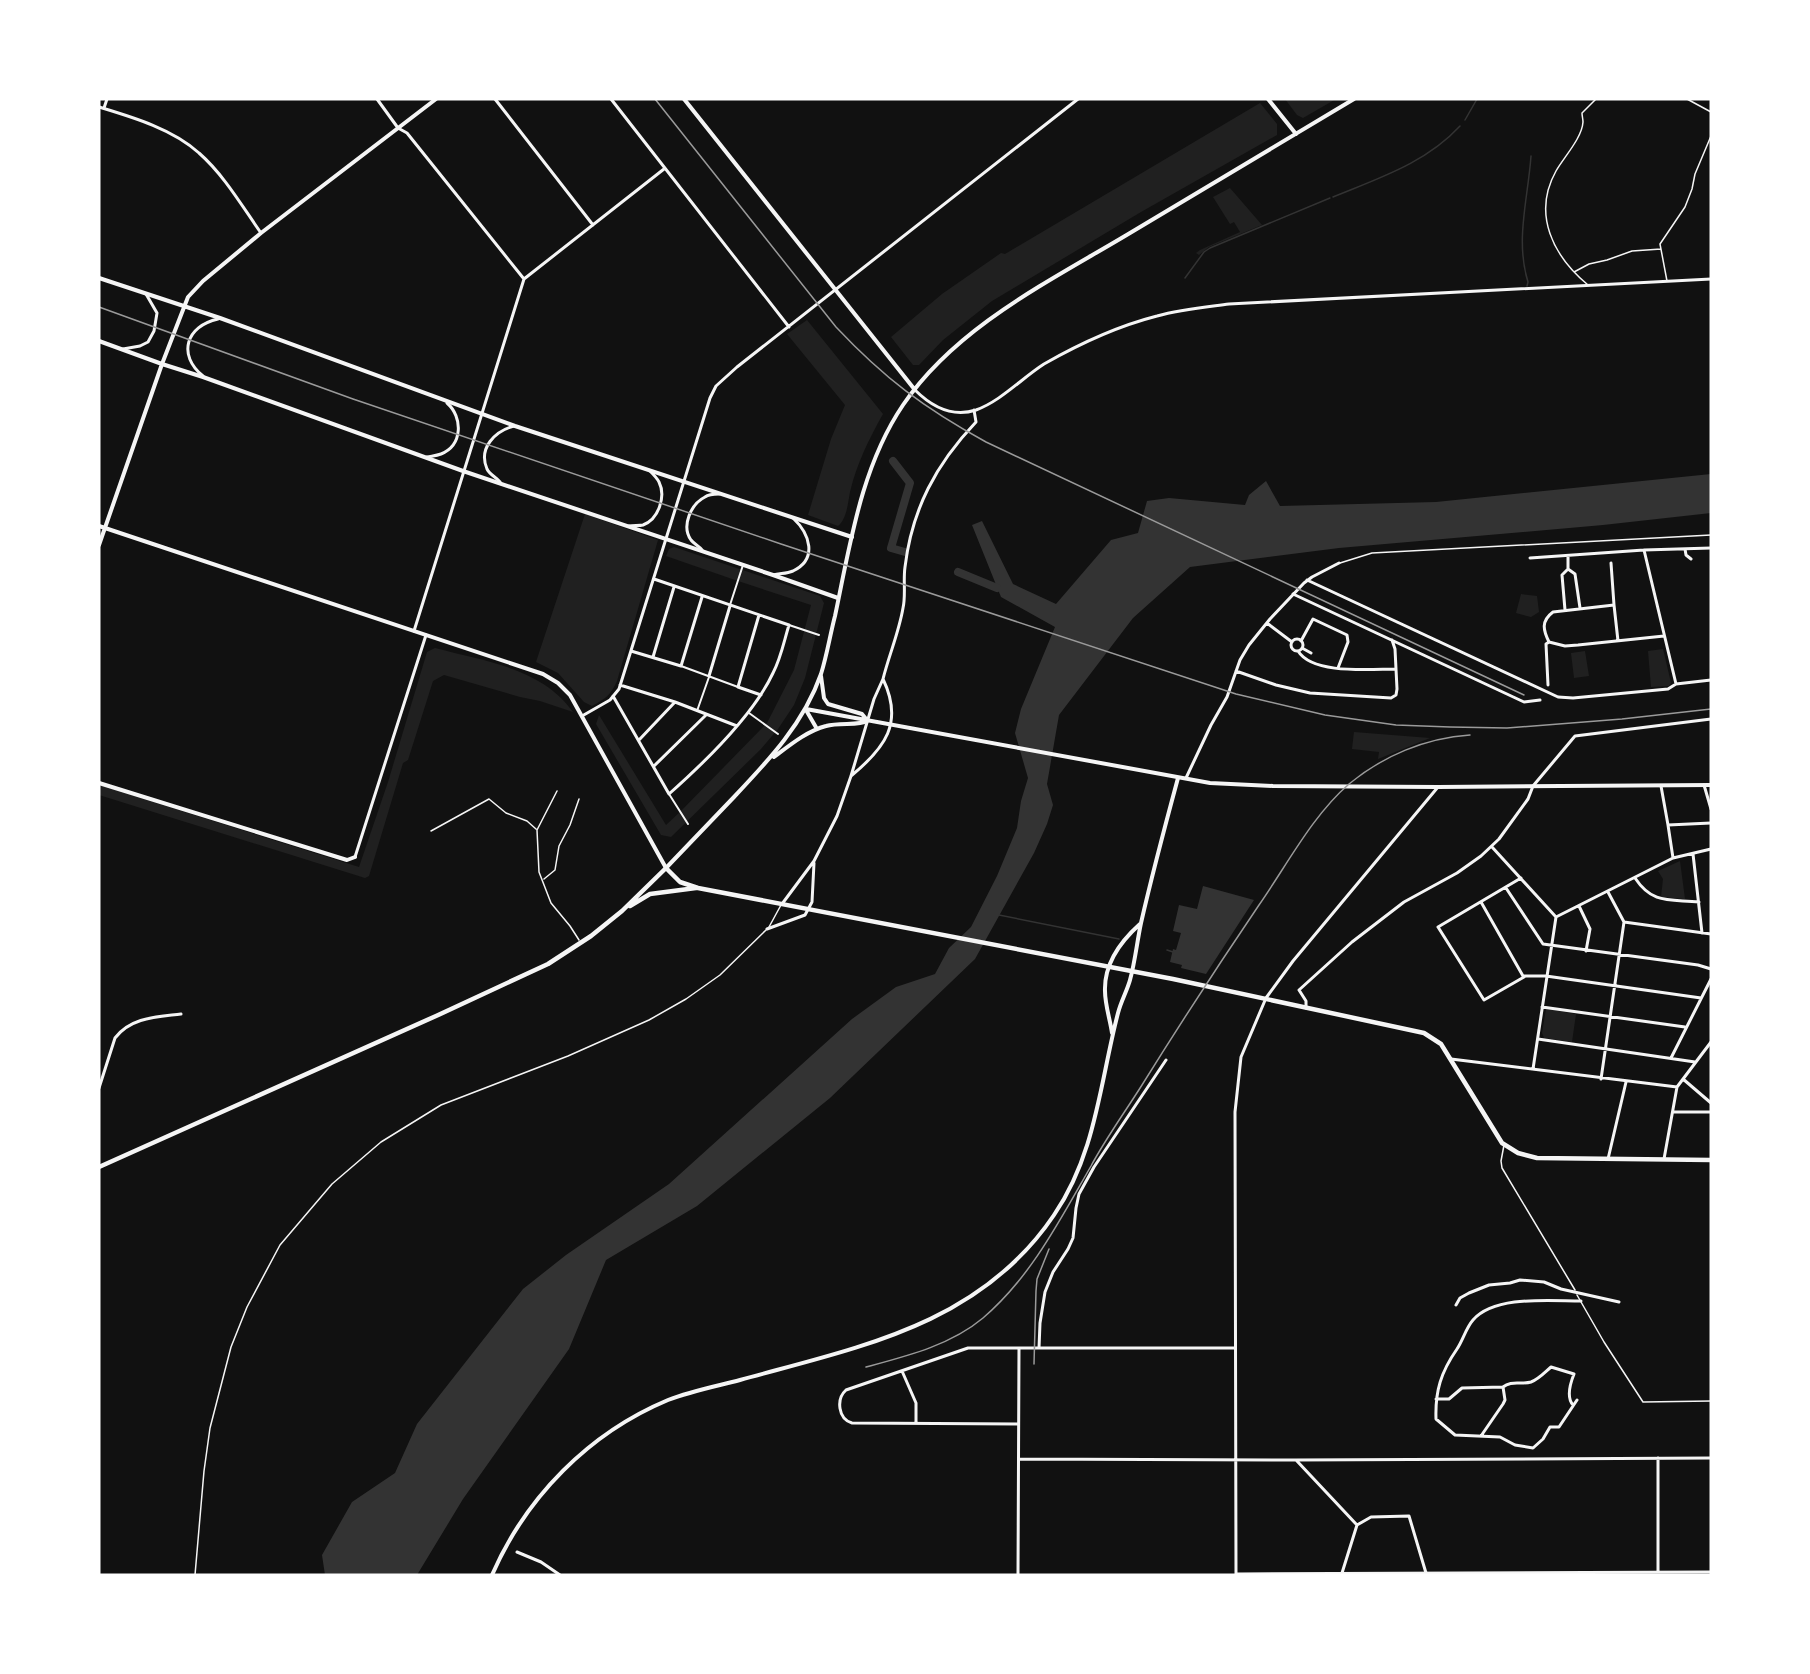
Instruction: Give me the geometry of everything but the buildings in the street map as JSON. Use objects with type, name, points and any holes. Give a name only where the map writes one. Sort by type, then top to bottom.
[{"type":"main road","points":[[99,1167],[548,964],[582,943],[622,911],[666,868],[680,882],[698,888],[1266,998],[1424,1033],[1441,1044],[1504,1144],[1518,1153],[1537,1158],[1711,1160]]},
{"type":"main road","points":[[622,911],[650,894],[698,888]]},
{"type":"street","points":[[104,108],[107,99]]},
{"type":"street","points":[[377,99],[398,128],[407,133],[524,279]]},
{"type":"street","points":[[99,545],[162,364],[188,297],[203,281],[261,233],[436,99]]},
{"type":"street","points":[[495,99],[593,225]]},
{"type":"street","points":[[611,99],[789,327]]},
{"type":"street","points":[[684,99],[915,390],[942,410],[958,413],[974,410],[990,402],[1043,365],[1071,349],[1104,334],[1166,314],[1229,304],[1711,279]]},
{"type":"street","points":[[1268,99],[1296,134]]},
{"type":"street","points":[[99,526],[543,674],[558,683],[570,695],[666,868],[769,761],[806,709],[821,674],[865,488],[880,445],[915,390],[949,351],[993,317],[1078,264],[1354,99]]},
{"type":"street","points":[[582,716],[613,696],[619,688],[683,481],[716,386],[1075,100]]},
{"type":"street","points":[[99,107],[165,131],[198,152],[214,168],[261,233]]},
{"type":"street","points":[[414,631],[524,279],[664,169]]},
{"type":"street","points":[[99,278],[220,318],[515,426],[853,537]]},
{"type":"street","points":[[123,349],[140,346],[152,336],[157,320],[156,313],[146,294]]},
{"type":"street","points":[[203,377],[190,364],[188,344],[197,328],[210,320],[220,318]]},
{"type":"street","points":[[99,341],[463,471],[773,574],[838,598]]},
{"type":"street","points":[[425,457],[444,453],[456,439],[459,430],[457,415],[445,400]]},
{"type":"street","points":[[782,904],[814,861],[837,816],[903,612],[907,558],[920,504],[943,461],[976,422],[974,410]]},
{"type":"street","points":[[501,484],[488,470],[486,449],[495,435],[505,428],[515,426]]},
{"type":"street","points":[[628,526],[643,525],[654,516],[660,506],[662,492],[659,483],[648,469]]},
{"type":"street","points":[[704,552],[691,540],[687,522],[694,506],[700,500],[708,495],[721,494]]},
{"type":"street","points":[[773,574],[791,573],[801,566],[807,556],[808,536],[793,517]]},
{"type":"street","points":[[1530,558],[1711,548]]},
{"type":"street","points":[[1684,549],[1686,555],[1691,559]]},
{"type":"street","points":[[1644,550],[1676,684]]},
{"type":"street","points":[[1568,556],[1569,569],[1575,574],[1580,608]]},
{"type":"street","points":[[1186,779],[1210,724],[1227,697],[1236,671],[1249,645],[1267,622],[1307,580],[1339,563]]},
{"type":"street","points":[[1611,563],[1618,641]]},
{"type":"street","points":[[697,711],[743,565]]},
{"type":"street","points":[[1565,610],[1562,575],[1569,569]]},
{"type":"street","points":[[654,579],[702,597],[819,634]]},
{"type":"street","points":[[1307,580],[1562,699],[1668,689],[1676,684],[1711,680]]},
{"type":"street","points":[[653,657],[675,587]]},
{"type":"street","points":[[1293,594],[1524,702],[1540,700]]},
{"type":"street","points":[[681,666],[702,597]]},
{"type":"street","points":[[1550,642],[1543,628],[1544,622],[1553,612],[1614,604]]},
{"type":"street","points":[[738,687],[759,615]]},
{"type":"street","points":[[1338,668],[1348,642],[1347,635],[1313,619],[1301,641],[1303,644],[1300,650],[1302,657],[1326,668],[1396,669]]},
{"type":"street","points":[[1267,622],[1293,642]]},
{"type":"street","points":[[669,794],[749,712],[761,695],[778,662],[789,625]]},
{"type":"street","points":[[99,783],[347,860],[355,857],[426,635]]},
{"type":"street","points":[[1550,642],[1571,646],[1664,636]]},
{"type":"street","points":[[1236,671],[1276,685],[1310,693],[1394,697],[1397,693],[1395,650],[1392,639]]},
{"type":"street","points":[[1293,642],[1301,641]]},
{"type":"street","points":[[1293,642],[1292,648],[1311,653]]},
{"type":"street","points":[[1548,685],[1546,644],[1550,642]]},
{"type":"street","points":[[631,651],[681,666],[761,695]]},
{"type":"street","points":[[821,674],[824,698],[828,704],[862,714],[868,720]]},
{"type":"street","points":[[851,776],[878,749],[892,721],[891,698],[883,679]]},
{"type":"street","points":[[620,685],[675,702],[737,726]]},
{"type":"street","points":[[613,696],[688,824]]},
{"type":"street","points":[[639,741],[675,702]]},
{"type":"street","points":[[806,709],[1210,783],[1273,786],[1438,787],[1711,785]]},
{"type":"street","points":[[806,709],[817,729]]},
{"type":"street","points":[[749,712],[778,734]]},
{"type":"street","points":[[654,766],[705,715]]},
{"type":"street","points":[[1306,1008],[1306,1001],[1299,990],[1352,942],[1404,902],[1457,873],[1492,847],[1528,799],[1533,786],[1570,740],[1578,735],[1711,719]]},
{"type":"street","points":[[769,761],[817,729],[840,723],[861,724],[868,720]]},
{"type":"street","points":[[492,1575],[527,1513],[548,1487],[573,1460],[603,1436],[634,1416],[671,1399],[894,1335],[933,1319],[964,1302],[1030,1246],[1055,1214],[1077,1175],[1092,1132],[1119,1010],[1132,972],[1141,923],[1176,778]]},
{"type":"street","points":[[1704,785],[1711,809]]},
{"type":"street","points":[[1661,786],[1672,858]]},
{"type":"street","points":[[1438,787],[1293,961],[1266,998],[1241,1057],[1235,1112],[1236,1574],[1711,1572]]},
{"type":"street","points":[[1668,825],[1711,823]]},
{"type":"street","points":[[1492,847],[1556,917]]},
{"type":"street","points":[[1556,917],[1672,858],[1711,849]]},
{"type":"street","points":[[1693,854],[1702,933]]},
{"type":"street","points":[[767,929],[805,915],[812,902],[814,861]]},
{"type":"street","points":[[1521,878],[1438,927],[1479,996],[1484,1000],[1525,976],[1546,976],[1701,998]]},
{"type":"street","points":[[1635,878],[1644,891],[1653,897],[1699,902]]},
{"type":"street","points":[[1506,888],[1543,944],[1698,965],[1711,969]]},
{"type":"street","points":[[1601,1078],[1624,922],[1608,891]]},
{"type":"street","points":[[1481,902],[1521,974],[1525,976]]},
{"type":"street","points":[[1579,906],[1590,929],[1586,951]]},
{"type":"street","points":[[1533,1069],[1556,917]]},
{"type":"street","points":[[1624,922],[1711,934]]},
{"type":"street","points":[[1113,1035],[1105,984],[1118,946],[1141,923]]},
{"type":"street","points":[[1671,1058],[1711,979]]},
{"type":"street","points":[[1542,1007],[1685,1028]]},
{"type":"street","points":[[99,1088],[118,1033],[149,1017],[180,1014]]},
{"type":"street","points":[[1538,1039],[1695,1062]]},
{"type":"street","points":[[1664,1160],[1677,1087],[1711,1042]]},
{"type":"street","points":[[1451,1059],[1677,1087]]},
{"type":"street","points":[[1039,1348],[1045,1292],[1053,1272],[1073,1238],[1079,1193],[1166,1060]]},
{"type":"street","points":[[1683,1078],[1711,1103]]},
{"type":"street","points":[[1608,1159],[1626,1082]]},
{"type":"street","points":[[1673,1112],[1711,1112]]},
{"type":"street","points":[[1456,1305],[1460,1298],[1489,1285],[1520,1280],[1544,1282],[1562,1289],[1620,1302]]},
{"type":"street","points":[[1577,1400],[1559,1427],[1550,1427],[1543,1439],[1533,1448],[1515,1444],[1500,1437],[1455,1435],[1436,1419],[1436,1399],[1451,1357],[1470,1324],[1482,1313],[1492,1308],[1518,1302],[1581,1301]]},
{"type":"street","points":[[1019,1424],[852,1423],[844,1419],[841,1411],[841,1396],[846,1390],[968,1348],[1235,1348]]},
{"type":"street","points":[[1018,1575],[1019,1348]]},
{"type":"street","points":[[1436,1399],[1449,1399],[1462,1388],[1503,1387],[1506,1384],[1531,1382],[1551,1367],[1574,1374],[1569,1394],[1573,1405]]},
{"type":"street","points":[[902,1371],[916,1403],[916,1423]]},
{"type":"street","points":[[1481,1436],[1505,1400],[1503,1387]]},
{"type":"street","points":[[1658,1458],[1658,1572]]},
{"type":"street","points":[[1018,1459],[1711,1458]]},
{"type":"street","points":[[1296,1460],[1357,1525]]},
{"type":"street","points":[[1342,1573],[1357,1525],[1371,1516],[1409,1516],[1426,1573]]},
{"type":"street","points":[[517,1552],[541,1562],[560,1575]]},
{"type":"lane","points":[[1588,286],[1573,273],[1554,244],[1545,217],[1545,206],[1549,184],[1577,139],[1583,122],[1582,113],[1596,99]]},
{"type":"lane","points":[[1687,99],[1711,112]]},
{"type":"lane","points":[[1667,282],[1661,242],[1685,207],[1695,174],[1711,136]]},
{"type":"lane","points":[[1573,273],[1589,264],[1632,251],[1661,249]]},
{"type":"lane","points":[[1339,563],[1372,553],[1711,535]]},
{"type":"lane","points":[[557,791],[537,830],[539,872],[551,903],[582,943]]},
{"type":"lane","points":[[431,831],[489,799],[506,813],[527,821],[537,830]]},
{"type":"lane","points":[[543,879],[555,870],[559,846],[570,825],[579,799]]},
{"type":"lane","points":[[195,1575],[210,1428],[231,1347],[247,1307],[280,1245],[332,1184],[381,1142],[441,1105],[577,1052],[649,1020],[693,994],[720,975],[767,929],[782,904]]},
{"type":"lane","points":[[1504,1144],[1500,1161],[1502,1168],[1604,1342],[1643,1402],[1711,1401]]},
{"type":"shaded area","points":[[1285,99],[1336,99],[1303,118],[1297,115]]},
{"type":"shaded area","points":[[1260,103],[1277,124],[1277,135],[1141,212],[992,301],[943,340],[919,365],[913,365],[891,337],[942,294],[1001,253],[1005,254]]},
{"type":"shaded area","points":[[1230,188],[1262,225],[1209,247],[1199,255],[1196,253],[1200,250],[1240,232],[1234,222],[1230,224],[1213,197]]},
{"type":"shaded area","points":[[807,320],[883,414],[860,461],[845,515],[838,526],[808,515],[831,439],[845,405],[787,334]]},
{"type":"shaded area","points":[[1711,474],[1711,513],[1603,525],[1339,548],[1190,567],[1133,618],[1059,715],[1047,784],[1053,805],[1047,824],[1034,853],[975,959],[830,1098],[697,1206],[606,1260],[569,1349],[463,1499],[417,1575],[325,1575],[322,1555],[352,1502],[395,1473],[417,1424],[523,1289],[566,1255],[669,1184],[852,1019],[896,987],[935,974],[949,948],[971,927],[997,876],[1017,828],[1021,801],[1028,778],[1015,733],[1021,709],[1055,627],[1001,597],[972,525],[982,521],[1013,584],[1056,604],[1111,540],[1138,533],[1147,501],[1169,498],[1245,505],[1249,495],[1266,481],[1280,506],[1436,502]]},
{"type":"shaded area","points":[[585,514],[658,540],[617,681],[607,696],[592,706],[584,702],[558,673],[536,662]]},
{"type":"shaded area","points":[[674,547],[820,596],[824,603],[805,678],[794,705],[761,749],[671,837],[661,835],[596,724],[599,715],[666,825],[767,723],[794,670],[811,605],[666,556],[669,549]]},
{"type":"shaded area","points":[[1521,594],[1537,596],[1539,612],[1531,617],[1516,613]]},
{"type":"shaded area","points":[[435,648],[492,662],[529,676],[560,697],[573,712],[444,675],[433,681],[408,760],[403,763],[369,876],[365,878],[99,795],[99,785],[359,867],[388,782],[427,652]]},
{"type":"shaded area","points":[[1663,649],[1671,683],[1669,686],[1651,687],[1648,651]]},
{"type":"shaded area","points":[[1585,651],[1589,676],[1574,678],[1571,653]]},
{"type":"shaded area","points":[[1354,732],[1430,738],[1378,759],[1379,752],[1352,749]]},
{"type":"shaded area","points":[[1680,861],[1685,899],[1661,897],[1663,879],[1658,871]]},
{"type":"shaded area","points":[[1203,886],[1254,900],[1206,974],[1181,968],[1182,965],[1170,962],[1173,949],[1176,950],[1181,933],[1173,931],[1179,905],[1197,909]]},
{"type":"shaded area","points":[[1546,1009],[1576,1014],[1572,1042],[1544,1038],[1542,1033]]},
{"type":"waterway","points":[[1465,120],[1477,99]]},
{"type":"waterway","points":[[1333,197],[1417,160],[1447,139],[1460,126]]},
{"type":"waterway","points":[[1527,286],[1522,235],[1531,156]]},
{"type":"waterway","points":[[1185,278],[1204,252],[1210,248],[1330,198]]},
{"type":"waterway","points":[[893,461],[910,483],[891,548],[905,552]]},
{"type":"waterway","points":[[958,572],[997,588]]},
{"type":"waterway","points":[[999,915],[1119,939]]},
{"type":"waterway","points":[[1167,950],[1173,952]]},
{"type":"railway","points":[[655,99],[836,327],[888,377],[924,404],[986,442],[1524,695]]},
{"type":"railway","points":[[99,307],[353,399],[781,544],[1236,694],[1325,715],[1396,725],[1450,727],[1507,728],[1711,709]]},
{"type":"railway","points":[[866,1367],[928,1349],[957,1336],[983,1318],[1016,1285],[1043,1247],[1103,1145],[1214,972],[1301,842],[1336,797],[1362,774],[1405,750],[1437,740],[1470,735]]},
{"type":"railway","points":[[1034,1364],[1037,1279],[1049,1249]]}]
